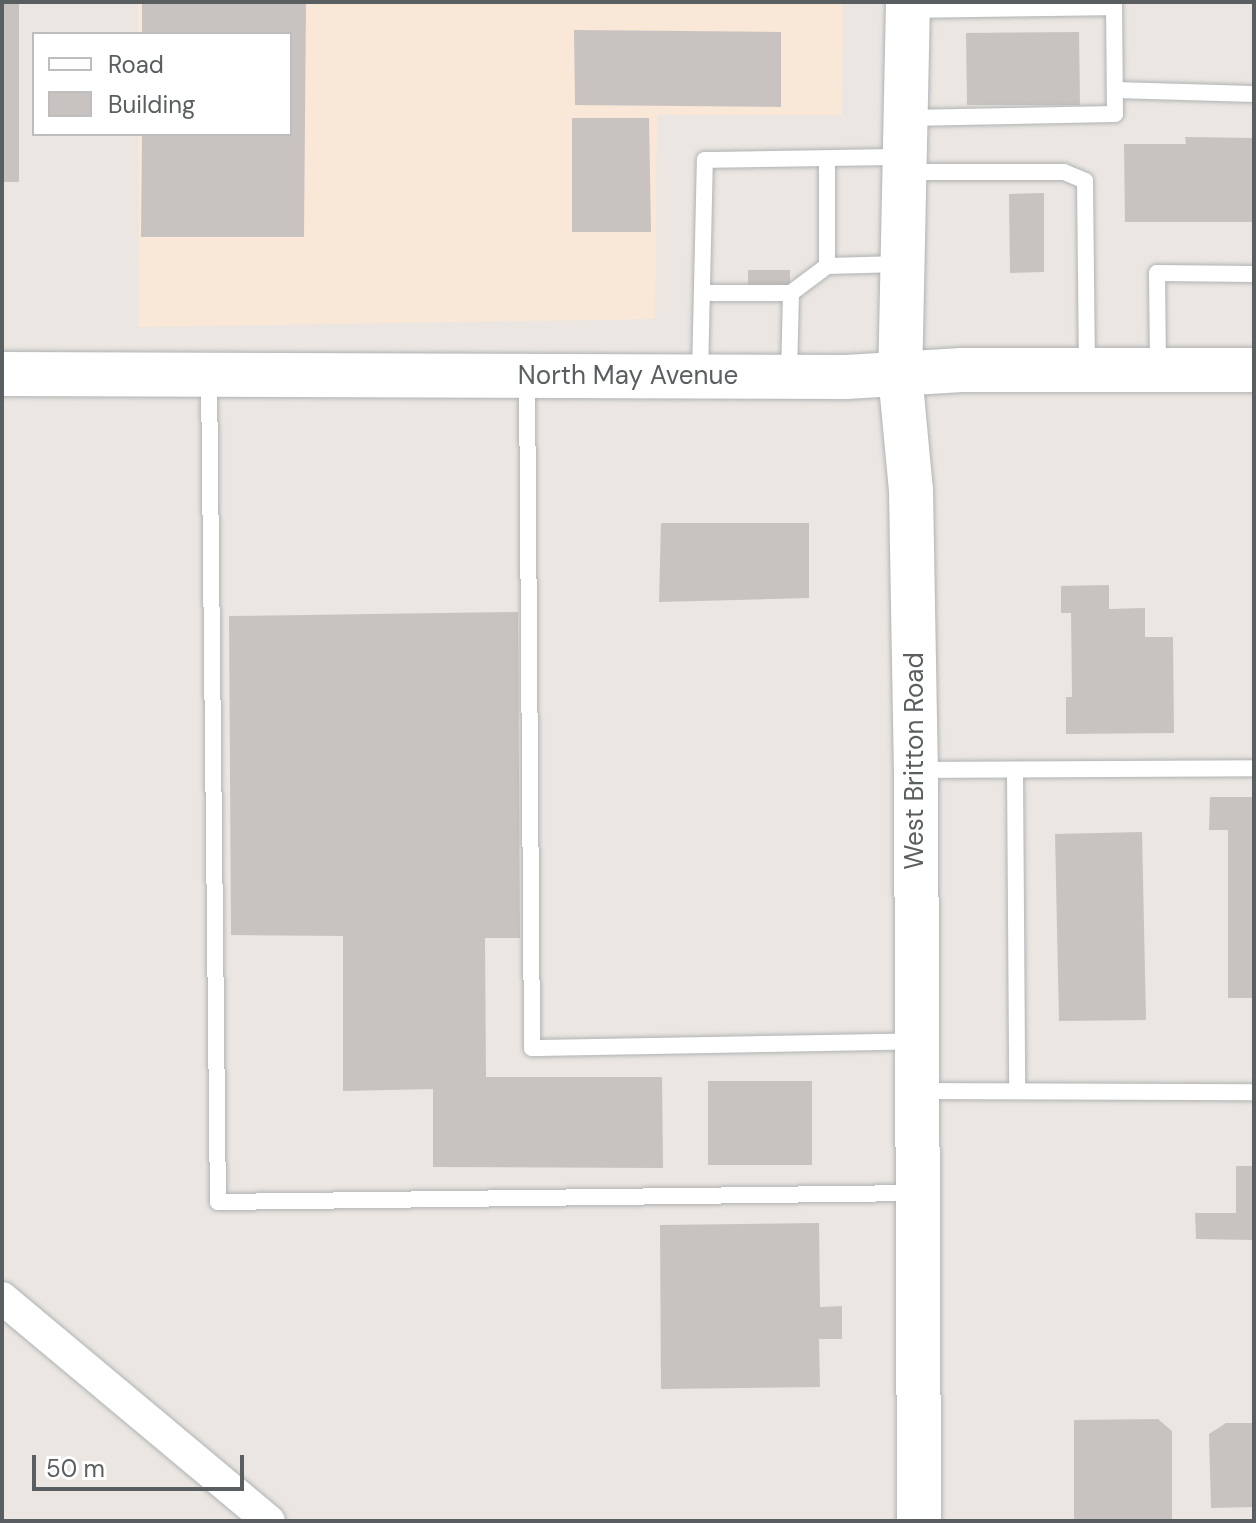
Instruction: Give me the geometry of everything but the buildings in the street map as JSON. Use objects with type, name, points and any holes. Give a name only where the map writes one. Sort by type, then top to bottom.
[{"type":"main road","name":"West Britton Road","points":[[909,6],[900,374],[911,490],[916,770],[919,1521]]},
{"type":"main road","name":"North May Avenue","points":[[2,374],[789,377],[1087,368],[1254,370]]},
{"type":"street","points":[[2,1298],[269,1521]]},
{"type":"lane","points":[[700,377],[705,160],[827,159],[1115,114],[1114,7],[909,6]]},
{"type":"lane","points":[[1115,90],[1254,94]]},
{"type":"lane","points":[[904,149],[1064,172],[1085,181],[1087,368]]},
{"type":"lane","points":[[827,159],[827,266]]},
{"type":"lane","points":[[702,293],[791,293],[827,266],[901,264]]},
{"type":"lane","points":[[1158,370],[1157,273],[1254,274]]},
{"type":"lane","points":[[789,377],[791,293]]},
{"type":"lane","points":[[209,373],[218,1202],[916,1193]]},
{"type":"lane","points":[[527,376],[532,1048],[915,1041]]},
{"type":"lane","points":[[916,770],[1254,768]]},
{"type":"lane","points":[[1015,771],[1017,1091]]},
{"type":"lane","points":[[915,1091],[1254,1092]]},
{"type":"shaded area","points":[[138,2],[843,2],[842,115],[657,115],[655,319],[139,327],[138,136],[292,136],[292,32],[138,32]]}]
